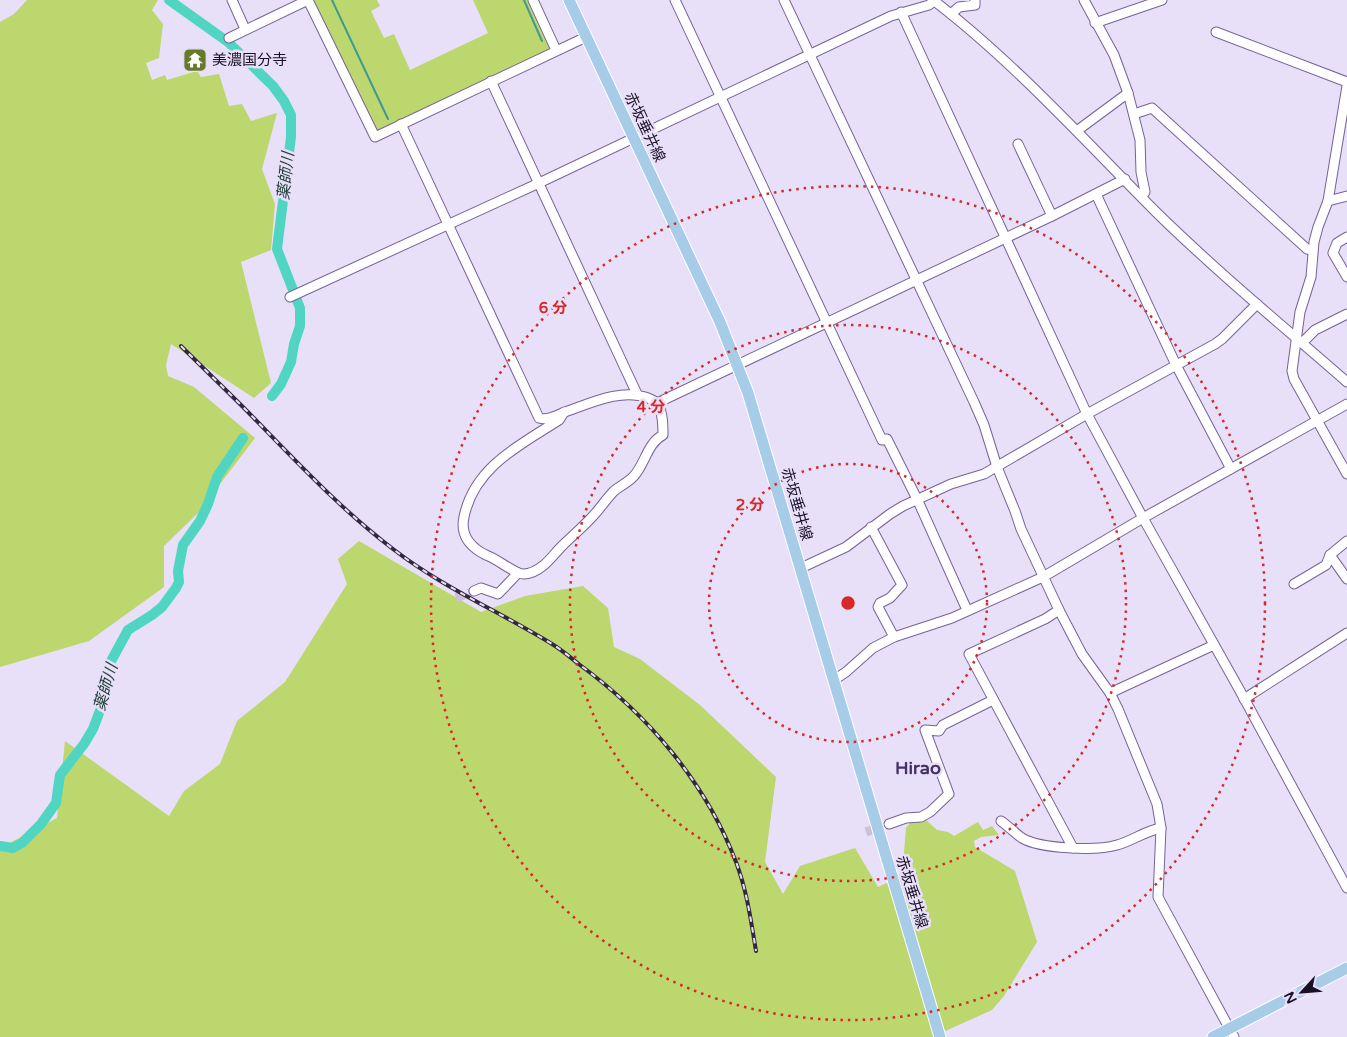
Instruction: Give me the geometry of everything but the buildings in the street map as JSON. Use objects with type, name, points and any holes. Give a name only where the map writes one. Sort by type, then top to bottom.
[{"type":"main road","name":"赤坂垂井線","points":[[569,0],[720,322],[737,365],[758,425],[940,1037]]},
{"type":"main road","points":[[1213,1037],[1232,1033],[1347,968]]},
{"type":"street","points":[[232,0],[245,29]]},
{"type":"street","points":[[229,38],[308,0],[375,137],[586,37]]},
{"type":"street","points":[[533,0],[556,50]]},
{"type":"street","points":[[675,0],[882,440],[887,439],[918,500],[967,610]]},
{"type":"street","points":[[784,0],[984,425],[997,467],[1043,577],[1082,654],[1110,693],[1118,709],[1157,804],[1161,828],[1158,897],[1232,1033]]},
{"type":"street","points":[[294,296],[901,12],[928,5],[933,0],[951,14],[1078,130],[1181,235],[1347,382]]},
{"type":"street","points":[[951,14],[959,7],[974,5],[975,0]]},
{"type":"street","points":[[1084,0],[1095,24],[1114,56],[1128,93],[1140,140],[1141,172],[1145,192],[1142,197]]},
{"type":"street","points":[[1095,24],[1162,0]]},
{"type":"street","points":[[901,12],[1007,237],[1087,414],[1347,888]]},
{"type":"street","points":[[1216,32],[1347,82]]},
{"type":"street","points":[[491,81],[637,394]]},
{"type":"street","points":[[1299,341],[1300,312],[1311,276],[1312,250],[1328,201],[1347,86]]},
{"type":"street","points":[[1078,130],[1128,93]]},
{"type":"street","points":[[1134,114],[1152,108],[1307,249],[1312,250]]},
{"type":"street","points":[[401,124],[539,418],[546,419],[564,412],[607,398],[626,394],[637,394],[657,403],[661,415],[664,435],[656,440],[643,464],[633,477],[613,492],[592,518],[544,565],[529,574],[518,573],[502,562],[480,552],[467,541],[462,522],[465,511],[472,493],[485,474],[508,452],[559,420],[564,412]]},
{"type":"street","points":[[1018,144],[1052,216]]},
{"type":"street","points":[[657,403],[1052,216],[1125,179]]},
{"type":"street","points":[[1096,194],[1176,365],[1231,469]]},
{"type":"street","points":[[1328,201],[1347,196]]},
{"type":"street","points":[[1347,237],[1338,243],[1333,252],[1347,277]]},
{"type":"street","points":[[801,568],[846,547],[890,514],[951,484],[984,474],[997,467],[1087,414],[1222,339],[1257,304]]},
{"type":"street","points":[[1347,314],[1315,330],[1296,343],[1292,376],[1347,474]]},
{"type":"street","points":[[834,680],[873,648],[894,636],[952,618],[1043,577],[1079,554],[1347,404]]},
{"type":"street","points":[[871,527],[902,585],[890,598],[880,603],[878,608],[894,636]]},
{"type":"street","points":[[1294,584],[1326,565],[1330,555],[1347,541]]},
{"type":"street","points":[[1330,555],[1347,579]]},
{"type":"street","points":[[474,591],[481,588],[498,594],[518,573]]},
{"type":"street","points":[[1059,610],[1040,622],[969,654],[1073,848]]},
{"type":"street","points":[[1244,699],[1347,633]]},
{"type":"street","points":[[1110,693],[1214,645]]},
{"type":"street","points":[[889,824],[906,818],[926,815],[949,794],[925,730],[939,731],[944,725],[993,700]]},
{"type":"street","points":[[1001,821],[1023,839],[1052,846],[1073,848],[1102,848],[1118,845],[1161,828]]},
{"type":"green space","points":[[27,0],[158,0],[152,10],[163,24],[159,58],[146,63],[152,80],[165,75],[167,80],[197,71],[201,77],[219,74],[229,106],[242,104],[251,121],[277,113],[262,169],[275,204],[271,250],[241,262],[271,383],[254,398],[171,344],[166,365],[168,376],[194,387],[255,438],[198,513],[164,546],[164,587],[89,641],[0,667],[0,22],[14,14]]},
{"type":"green space","points":[[312,0],[377,0],[380,6],[371,11],[384,38],[394,34],[410,70],[488,33],[473,0],[530,0],[552,48],[376,133]]},
{"type":"green space","points":[[359,541],[481,612],[525,596],[583,586],[608,608],[614,647],[640,659],[700,705],[776,777],[765,862],[783,894],[800,866],[855,848],[878,887],[902,876],[906,828],[911,822],[926,820],[937,830],[948,832],[954,836],[978,822],[983,830],[992,826],[999,835],[981,837],[974,841],[975,847],[1015,871],[1037,942],[1004,996],[992,1010],[932,1037],[0,1037],[0,848],[57,818],[65,741],[169,816],[184,791],[220,764],[237,721],[285,682],[347,584],[338,559]]},
{"type":"waterway","name":"薬師川","points":[[169,0],[228,42],[273,86],[291,115],[291,137],[277,249],[300,308],[300,326],[291,362],[281,384],[272,396]]},
{"type":"waterway","points":[[332,0],[388,119]]},
{"type":"waterway","points":[[524,0],[542,41]]},
{"type":"waterway","name":"薬師川","points":[[0,846],[13,848],[22,843],[41,824],[56,803],[60,775],[93,729],[101,708],[105,675],[110,663],[128,630],[162,607],[176,588],[179,582],[178,571],[183,545],[200,521],[217,477],[243,438]]},
{"type":"tunnel","points":[[456,598],[474,591]]},
{"type":"tunnel","points":[[866,832],[883,826]]},
{"type":"railway","points":[[181,346],[317,482],[373,533],[431,575],[559,649],[605,685],[651,728],[691,778],[709,805],[723,833],[736,862],[743,884],[756,951]]},
{"type":"place","name":"美濃国分寺","points":[[195,60]]},
{"type":"district","name":"Hirao","points":[[918,768]]}]
